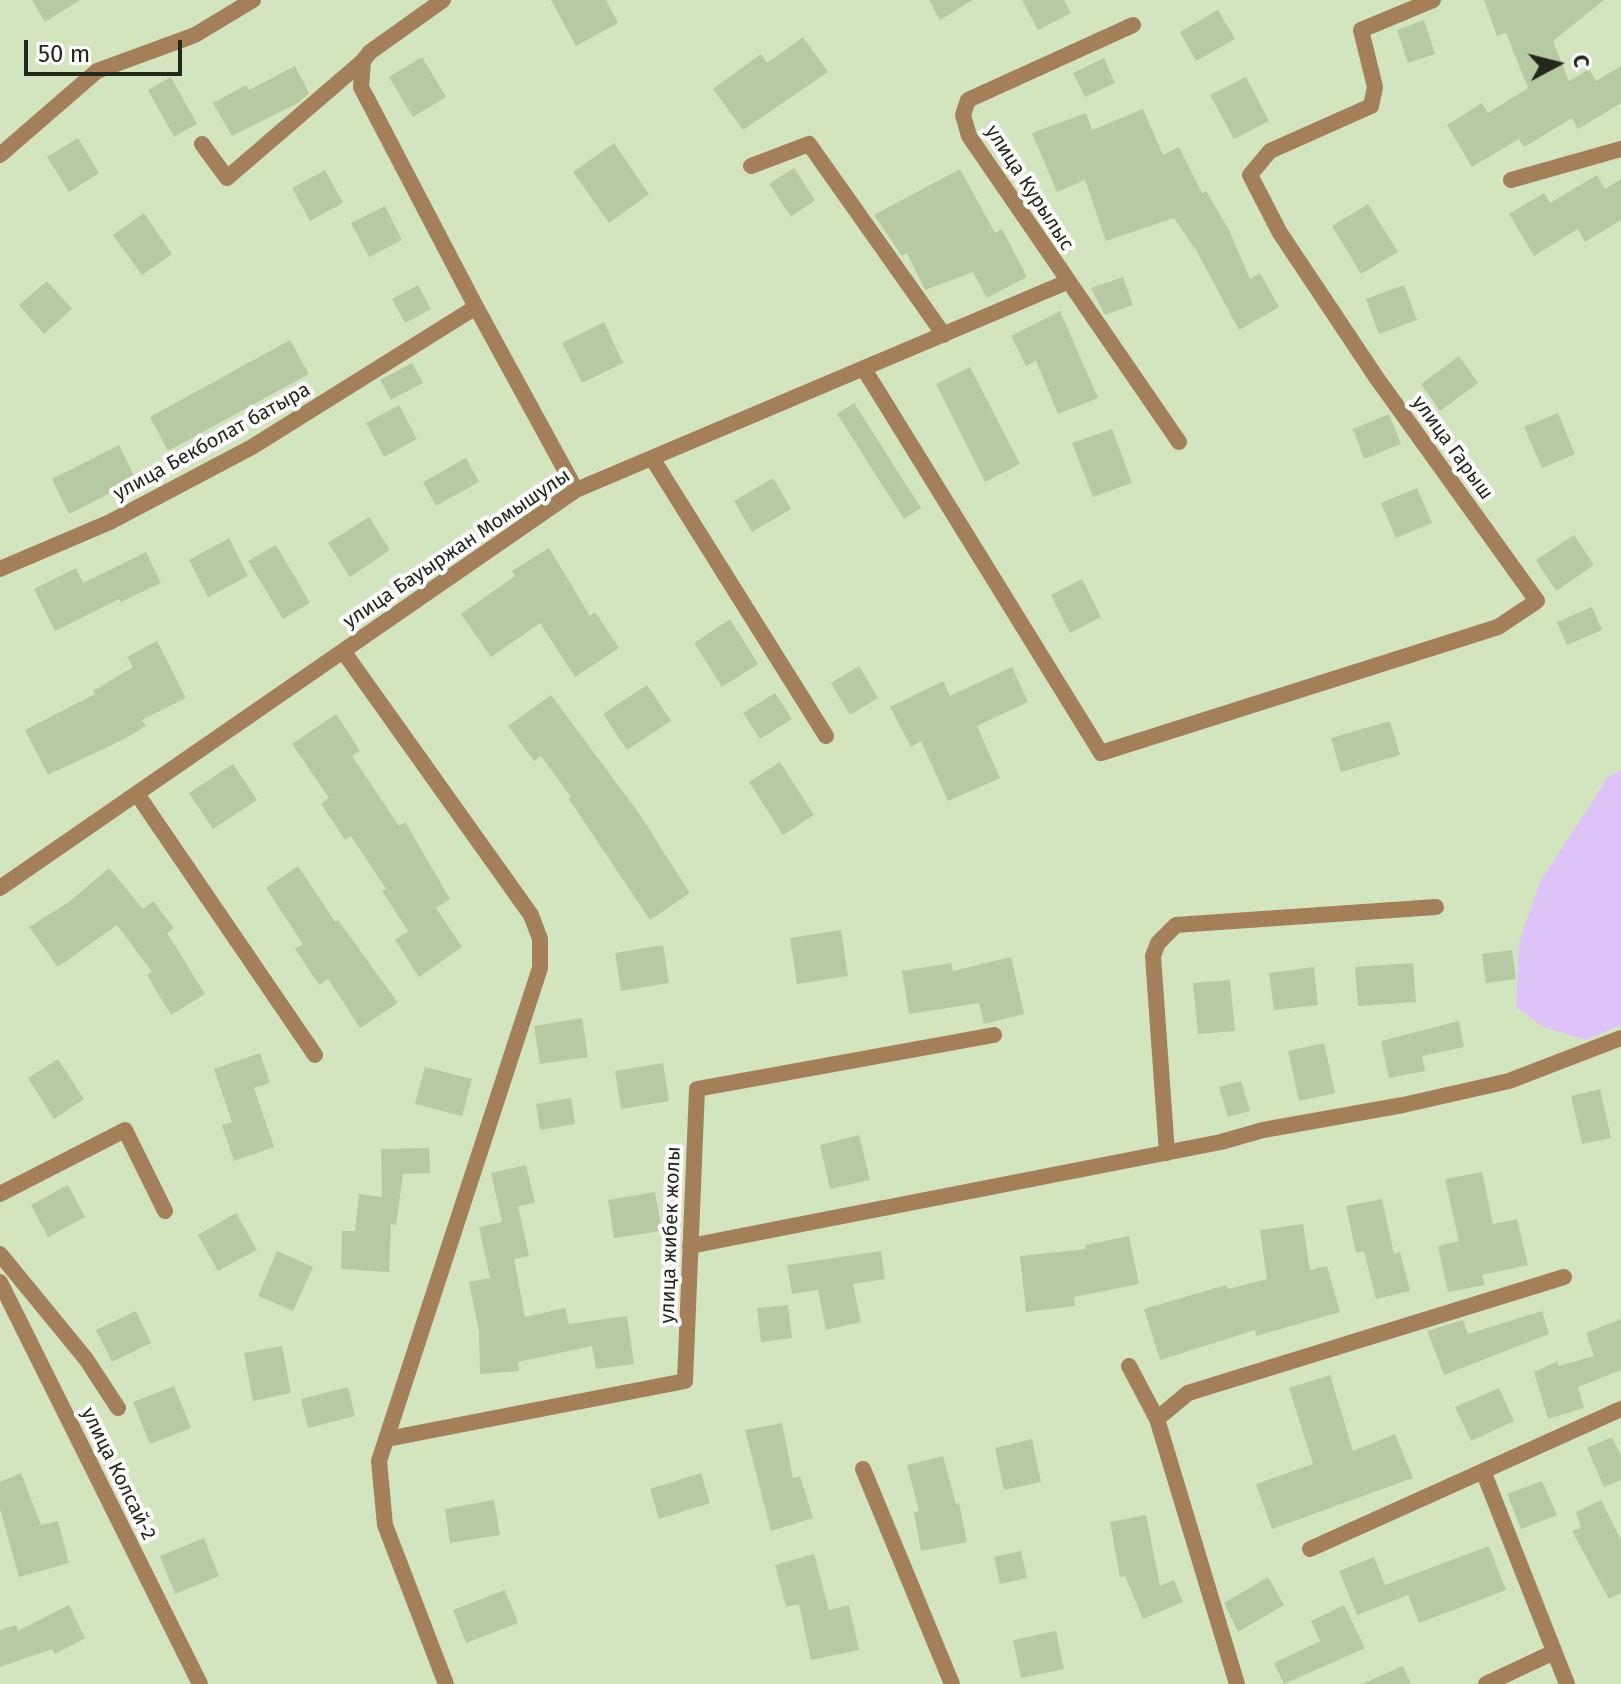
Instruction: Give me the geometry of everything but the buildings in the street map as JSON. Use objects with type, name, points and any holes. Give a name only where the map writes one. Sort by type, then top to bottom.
[{"type":"street","points":[[0,155],[97,71],[195,35],[253,0]]},
{"type":"street","points":[[202,144],[227,178],[370,52],[443,0]]},
{"type":"street","name":"улица Гарыш","points":[[864,369],[1101,753],[1498,627],[1537,601],[1367,364],[1280,233],[1250,175],[1270,151],[1371,106],[1375,87],[1361,30],[1433,0]]},
{"type":"street","name":"улица Курылыс","points":[[1133,25],[968,100],[963,115],[969,136],[1179,442]]},
{"type":"street","points":[[363,61],[360,73],[366,99],[576,490]]},
{"type":"street","points":[[751,166],[809,144],[944,335]]},
{"type":"street","points":[[1511,180],[1621,149]]},
{"type":"street","name":"улица Бауыржан Момышулы","points":[[0,888],[576,490],[1067,282]]},
{"type":"street","name":"улица Бекболат батыра","points":[[0,569],[110,522],[252,447],[476,307]]},
{"type":"street","points":[[652,458],[826,736]]},
{"type":"street","points":[[343,651],[531,915],[540,939],[540,968],[379,1461],[385,1525],[446,1684]]},
{"type":"street","points":[[137,794],[315,1055]]},
{"type":"street","points":[[1167,1153],[1153,956],[1158,943],[1176,925],[1436,907]]},
{"type":"street","name":"улица жибек жолы","points":[[387,1439],[685,1381],[697,1089],[994,1035]]},
{"type":"street","points":[[690,1246],[1167,1153],[1509,1081],[1621,1038]]},
{"type":"street","points":[[0,1194],[125,1130],[165,1211]]},
{"type":"street","points":[[0,1254],[86,1359],[118,1408]]},
{"type":"street","points":[[1157,1419],[1188,1393],[1564,1277]]},
{"type":"street","name":"улица Колсай-2","points":[[0,1282],[200,1684]]},
{"type":"street","points":[[1129,1366],[1157,1419],[1237,1684]]},
{"type":"street","points":[[1310,1549],[1621,1409]]},
{"type":"street","points":[[863,1469],[952,1684]]},
{"type":"street","points":[[1483,1471],[1567,1684]]},
{"type":"street","points":[[1486,1684],[1554,1652]]},
{"type":"shaded area","points":[[1621,770],[1621,1025],[1586,1040],[1543,1027],[1516,1007],[1519,943],[1540,882],[1608,777]]}]
